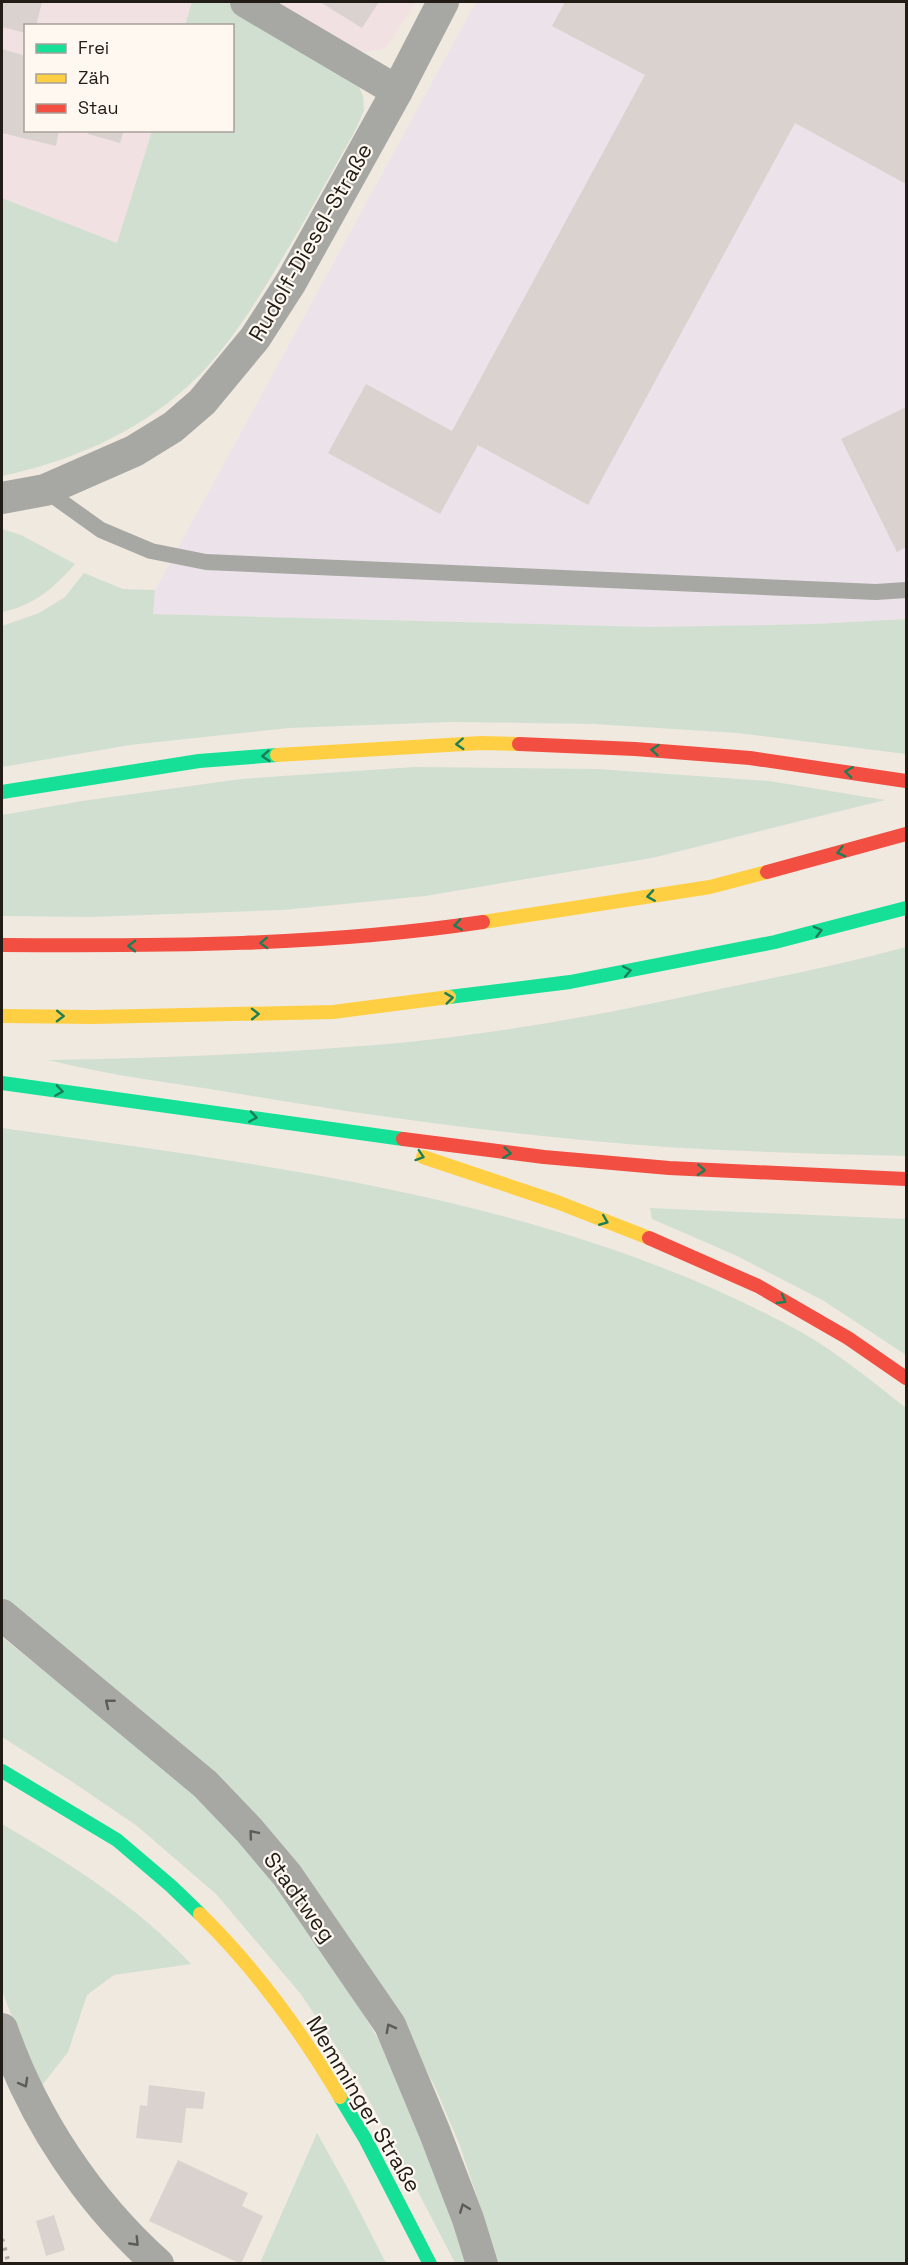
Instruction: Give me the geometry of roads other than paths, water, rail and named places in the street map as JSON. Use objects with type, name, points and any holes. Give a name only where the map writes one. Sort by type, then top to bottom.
[{"type":"main road","points":[[2,792],[199,761],[481,743],[635,749],[750,758],[906,781]]},
{"type":"main road","points":[[2,945],[190,946],[298,942],[423,931],[710,887],[902,836]]},
{"type":"main road","points":[[2,1016],[93,1017],[333,1012],[570,982],[775,942],[906,908]]},
{"type":"main road","points":[[2,1083],[227,1113],[345,1132],[544,1157],[669,1168],[906,1179]]},
{"type":"main road","points":[[345,1132],[557,1202],[686,1253],[758,1286],[848,1338],[906,1378]]},
{"type":"main road","name":"Memminger Straße","points":[[2,1771],[117,1840],[171,1886],[222,1935],[275,1999],[324,2070],[366,2140],[430,2264]]},
{"type":"street","points":[[246,2],[397,90]]},
{"type":"street","name":"Rudolf-Diesel-Straße","points":[[2,498],[45,490],[134,451],[173,427],[202,402],[255,338],[291,282],[443,2]]},
{"type":"street","name":"Stadtweg","points":[[2,1615],[205,1784],[249,1830],[287,1875],[390,2025],[440,2143],[482,2264]]},
{"type":"street","points":[[2,2029],[16,2069],[77,2173],[108,2214],[158,2264]]},
{"type":"lane","points":[[45,490],[101,530],[151,551],[206,562],[864,592],[906,590]]},
{"type":"railway","points":[[2,2239],[9,2264]]}]
